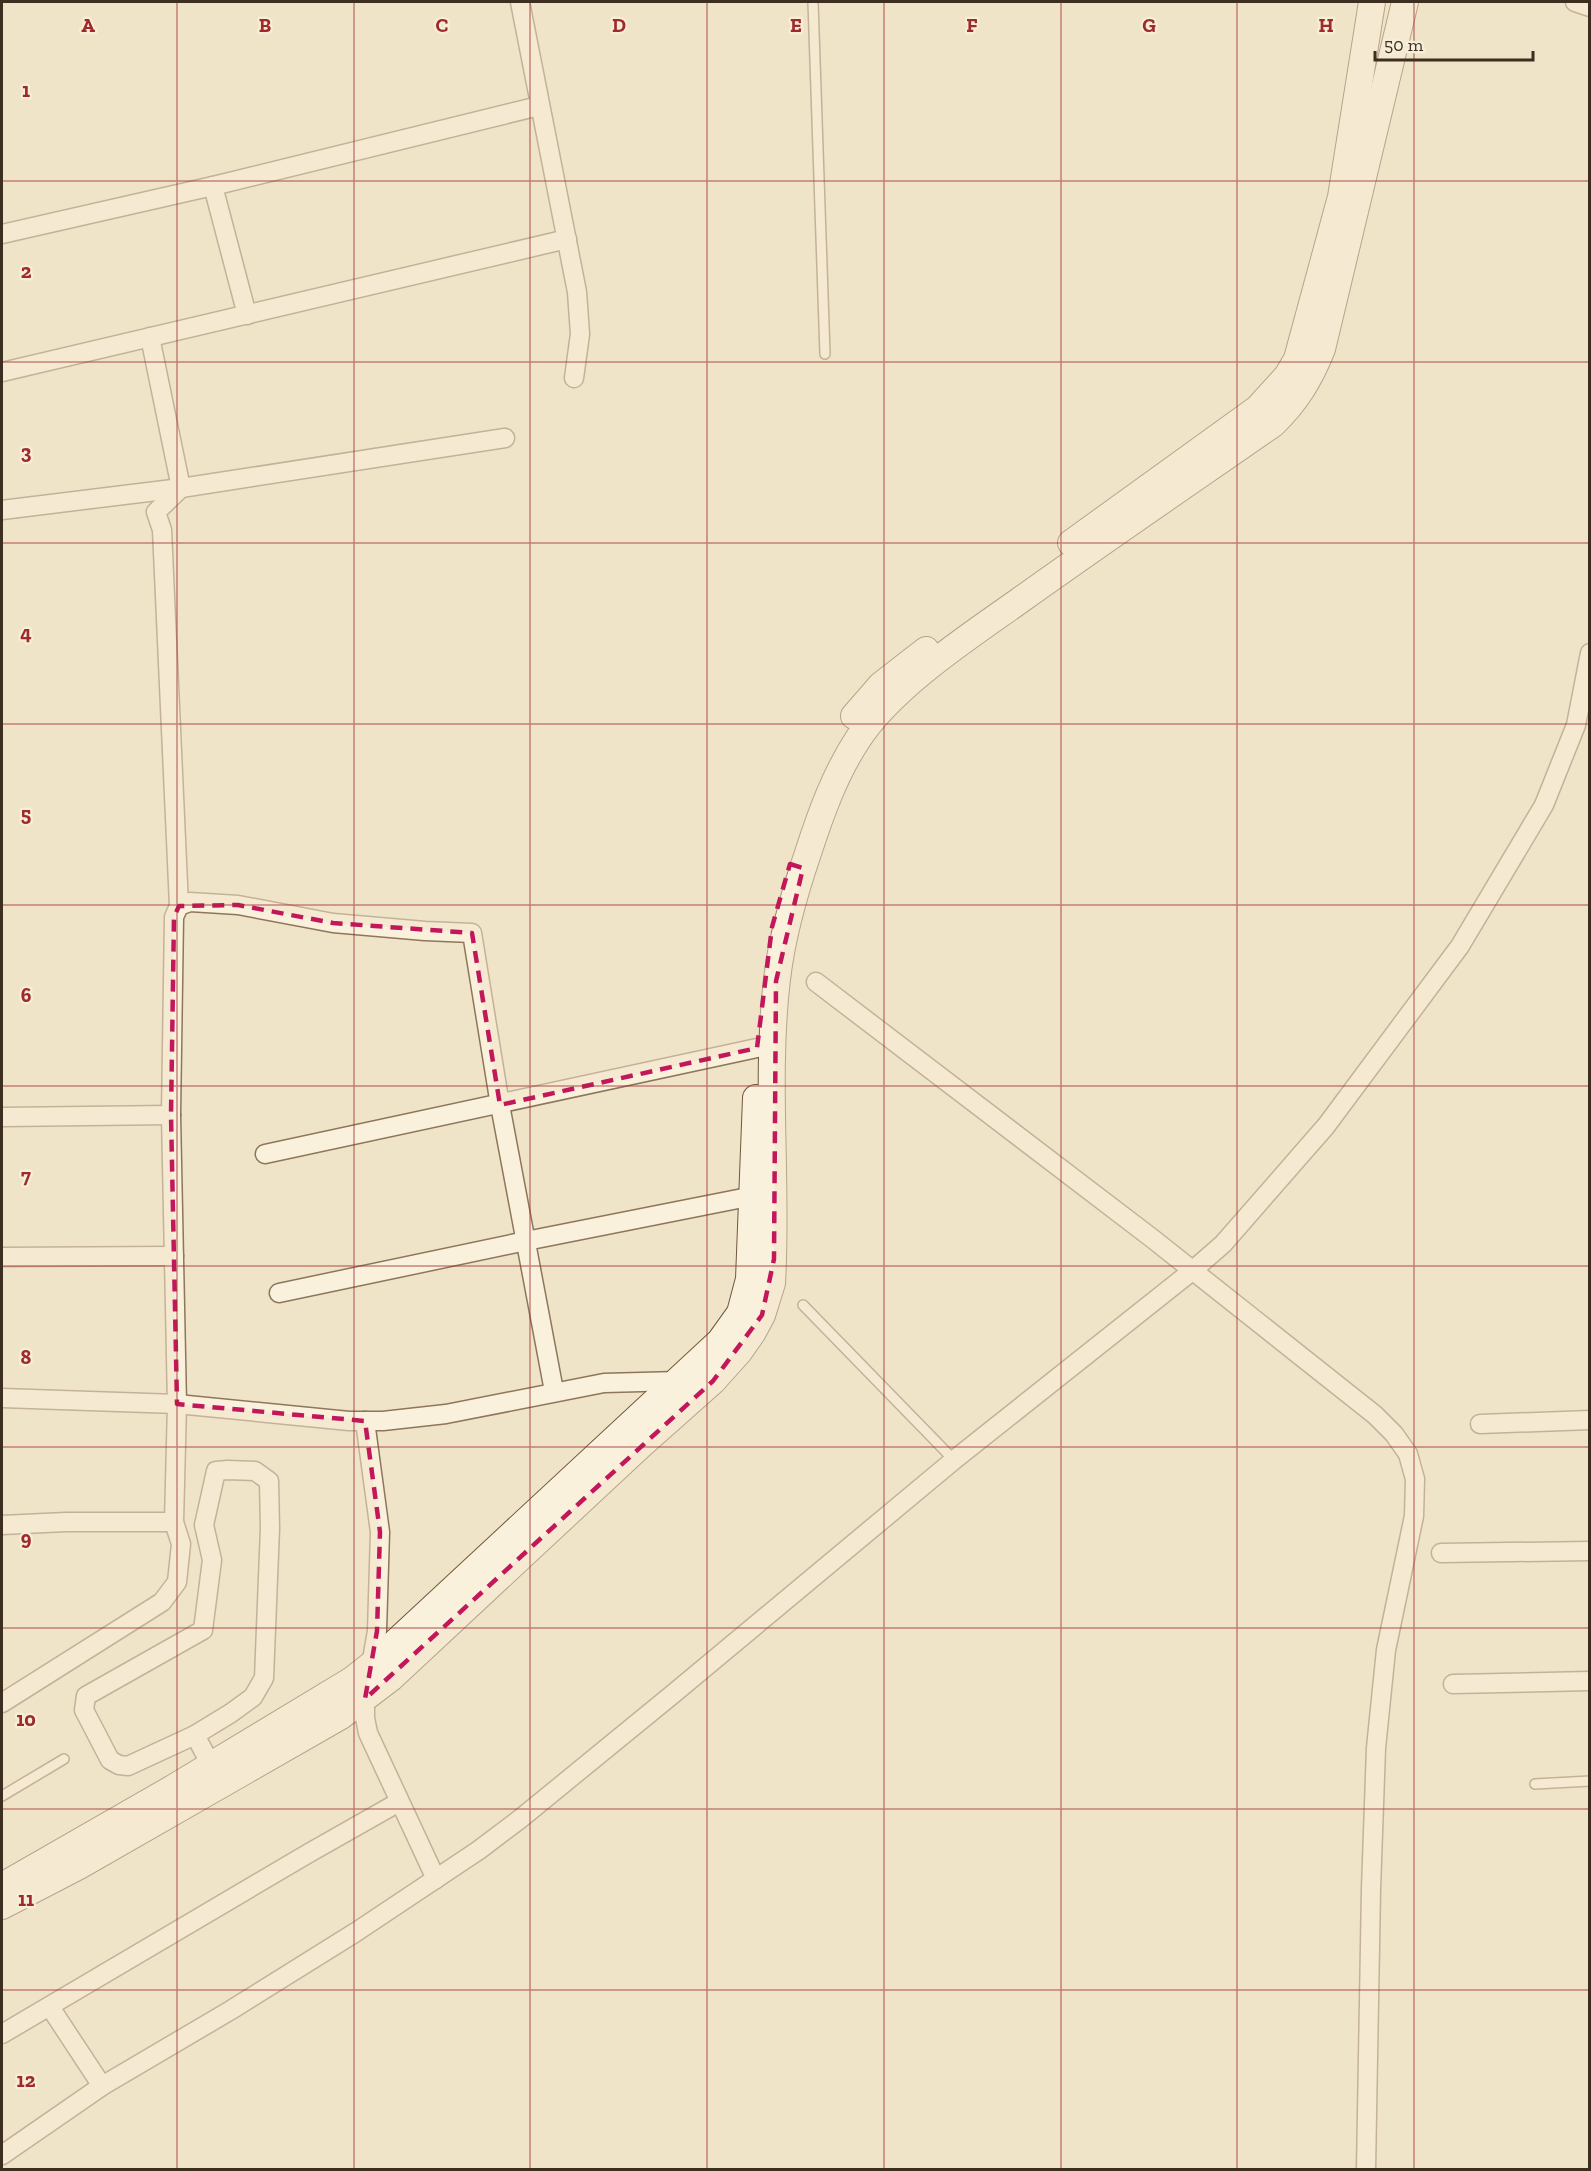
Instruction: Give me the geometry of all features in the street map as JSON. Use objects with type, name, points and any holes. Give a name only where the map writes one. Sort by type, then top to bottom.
[{"type":"street","points":[[520,2],[577,292],[580,334],[574,378]]},
{"type":"street","points":[[2,1906],[79,1866],[341,1716],[365,1699],[391,1678],[713,1381],[739,1352],[762,1316],[772,1283],[774,1259],[773,1043],[776,981],[796,866],[810,806],[833,755],[855,716],[881,685],[898,670],[1258,408],[1287,376],[1296,358],[1341,197],[1372,2]]},
{"type":"street","points":[[2,1886],[338,1689],[371,1665],[720,1341],[740,1313],[749,1279],[757,1048],[765,956],[796,866],[848,757],[872,720],[894,697],[989,622],[1273,424],[1301,393],[1322,349],[1405,2]]},
{"type":"street","points":[[1575,2],[1590,7]]},
{"type":"street","points":[[2,234],[213,186],[539,106]]},
{"type":"street","points":[[213,186],[247,315]]},
{"type":"street","points":[[2,372],[567,239]]},
{"type":"street","points":[[150,338],[181,488]]},
{"type":"street","points":[[2,510],[181,488],[505,438]]},
{"type":"street","points":[[2,1703],[162,1602],[177,1582],[181,1544],[174,1522],[177,1404],[171,1115],[174,917],[179,906],[162,530],[156,512],[181,488]]},
{"type":"street","points":[[2,2155],[102,2086],[347,1938],[436,1879],[520,1819],[954,1460],[1223,1244],[1326,1126],[1460,946],[1544,805],[1576,725],[1590,654]]},
{"type":"street","points":[[179,906],[190,903],[238,905],[333,923],[472,933],[500,1105],[554,1391]]},
{"type":"street","points":[[816,982],[1375,1414],[1394,1434],[1408,1454],[1415,1479],[1414,1515],[1386,1650],[1376,1748],[1366,2169]]},
{"type":"street","points":[[265,1154],[757,1048]]},
{"type":"street","points":[[2,1117],[171,1115]]},
{"type":"street","points":[[279,1293],[753,1196]]},
{"type":"street","points":[[2,1257],[174,1256]]},
{"type":"street","points":[[2,1398],[177,1404],[365,1421],[446,1414],[604,1383],[679,1381]]},
{"type":"street","points":[[1480,1424],[1590,1420]]},
{"type":"street","points":[[365,1421],[380,1532],[377,1631],[365,1699],[365,1718],[368,1733],[436,1879]]},
{"type":"street","points":[[216,1471],[255,1471],[269,1481],[270,1528],[264,1678],[253,1697],[195,1735],[128,1766],[119,1765],[110,1760],[84,1710],[86,1696],[203,1630],[212,1560],[204,1525],[216,1471]]},
{"type":"street","points":[[2,1525],[66,1522],[174,1522]]},
{"type":"street","points":[[1441,1553],[1590,1551]]},
{"type":"street","points":[[1453,1684],[1590,1681]]},
{"type":"street","points":[[195,1735],[211,1765]]},
{"type":"street","points":[[2,2034],[309,1853],[399,1803]]},
{"type":"street","points":[[50,2007],[102,2086]]},
{"type":"lane","points":[[813,2],[825,354]]},
{"type":"lane","points":[[803,1305],[954,1460]]},
{"type":"lane","points":[[2,1796],[64,1759]]},
{"type":"lane","points":[[1535,1784],[1590,1781]]},
{"type":"highlighted area","points":[[790,864],[803,868],[776,981],[774,1259],[762,1315],[713,1381],[365,1699],[377,1631],[380,1532],[365,1421],[177,1404],[171,1115],[174,917],[179,906],[238,905],[333,923],[472,933],[500,1105],[757,1048],[772,927]]}]
